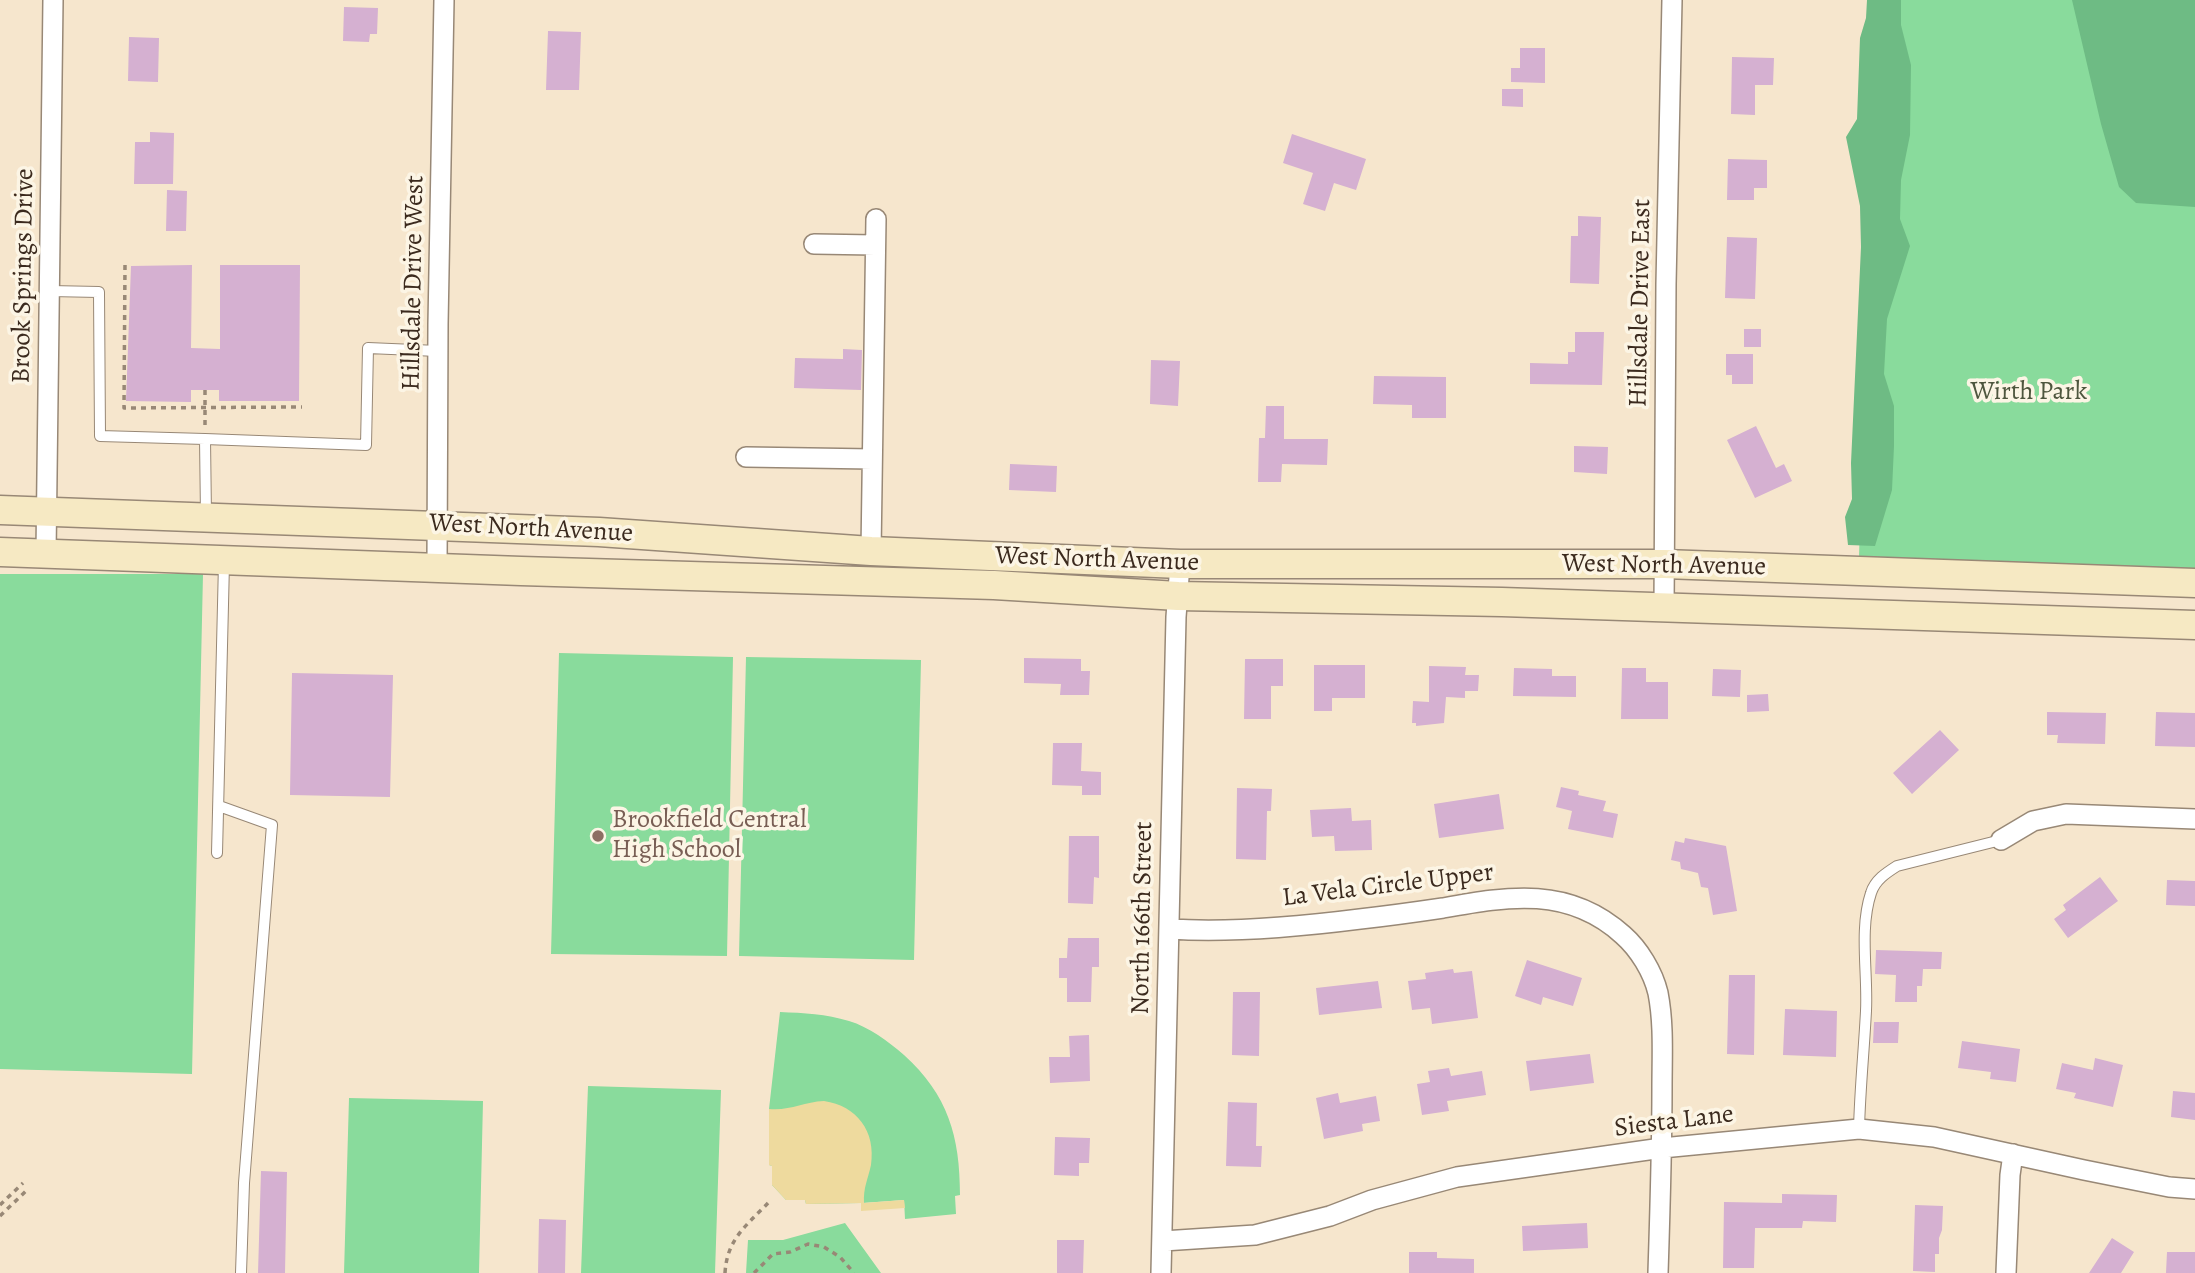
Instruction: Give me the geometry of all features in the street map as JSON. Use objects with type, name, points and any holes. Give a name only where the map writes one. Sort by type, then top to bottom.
[{"type":"main road","name":"West North Avenue","points":[[0,510],[598,531],[871,551],[1180,564],[1664,564],[2195,583]]},
{"type":"main road","name":"West North Avenue","points":[[0,552],[995,585],[1178,596],[1664,607],[2195,625]]},
{"type":"street","name":"Brook Springs Drive","points":[[46,553],[53,0]]},
{"type":"street","name":"Hillsdale Drive West","points":[[437,567],[444,0]]},
{"type":"street","name":"Hillsdale Drive East","points":[[1664,607],[1672,0]]},
{"type":"street","points":[[871,551],[876,219]]},
{"type":"street","points":[[814,244],[876,245]]},
{"type":"street","points":[[746,457],[872,460]]},
{"type":"street","name":"North 166th Street","points":[[1161,1273],[1180,564]]},
{"type":"street","points":[[2001,840],[2033,821],[2066,814],[2195,819]]},
{"type":"street","name":"La Vela Circle Upper","points":[[1170,929],[1282,927],[1358,920],[1522,897],[1547,898],[1569,903],[1594,913],[1607,922],[1633,944],[1647,967],[1657,990],[1662,1023],[1658,1273]]},
{"type":"street","name":"Siesta Lane","points":[[1163,1241],[1255,1235],[1330,1216],[1371,1200],[1457,1177],[1662,1148],[1859,1129],[1934,1137],[2157,1185],[2195,1189]]},
{"type":"street","points":[[2006,1273],[2013,1154]]},
{"type":"lane","points":[[50,291],[99,292],[100,436],[366,445],[368,348],[438,351]]},
{"type":"lane","points":[[205,439],[206,516]]},
{"type":"lane","points":[[217,853],[224,560]]},
{"type":"lane","points":[[219,806],[272,824],[244,1184],[241,1273]]},
{"type":"lane","points":[[1859,1129],[1860,1073],[1866,1010],[1866,933],[1873,887],[1897,866],[2001,840]]},
{"type":"path","points":[[125,265],[124,408],[302,407]]},
{"type":"path","points":[[205,390],[205,439]]},
{"type":"path","points":[[0,1205],[23,1184]]},
{"type":"path","points":[[0,1216],[28,1189]]},
{"type":"path","points":[[725,1273],[733,1240],[768,1203]]},
{"type":"path","points":[[754,1273],[772,1254],[790,1252],[808,1244],[824,1247],[839,1257],[854,1273]]},
{"type":"green space","points":[[1867,0],[1901,0],[1901,25],[1911,65],[1910,135],[1901,180],[1900,219],[1910,246],[1887,319],[1884,374],[1894,406],[1892,490],[1875,546],[1848,545],[1845,517],[1852,499],[1851,463],[1861,247],[1860,206],[1846,137],[1857,119],[1860,38],[1866,18]]},
{"type":"green space","name":"Wirth Park","points":[[1875,0],[2195,0],[2195,569],[1859,557]]},
{"type":"green space","points":[[2072,0],[2195,0],[2195,207],[2136,203],[2119,187],[2101,124]]},
{"type":"green space","points":[[0,574],[203,574],[192,1074],[0,1069]]},
{"type":"green space","points":[[559,653],[733,657],[727,956],[551,954]]},
{"type":"green space","points":[[746,657],[921,660],[914,960],[739,956]]},
{"type":"green space","points":[[780,1012],[823,1015],[856,1024],[885,1040],[919,1070],[941,1101],[954,1135],[960,1195],[955,1196],[956,1214],[905,1219],[904,1200],[806,1204],[805,1200],[786,1200],[772,1185],[772,1166],[769,1165],[769,1109]]},
{"type":"green space","points":[[588,1086],[721,1090],[715,1273],[581,1273]]},
{"type":"green space","points":[[349,1098],[483,1101],[479,1273],[344,1273]]},
{"type":"green space","points":[[845,1223],[881,1273],[746,1273],[748,1240],[783,1240]]},
{"type":"sand","points":[[824,1101],[855,1114],[867,1131],[872,1153],[864,1203],[904,1200],[905,1208],[861,1211],[861,1203],[806,1204],[805,1200],[786,1200],[772,1185],[772,1166],[769,1165],[769,1109],[784,1109]]},
{"type":"building","points":[[344,7],[378,8],[377,34],[370,34],[369,42],[343,41]]},
{"type":"building","points":[[548,31],[581,32],[579,90],[546,90]]},
{"type":"building","points":[[129,37],[159,38],[158,82],[128,81]]},
{"type":"building","points":[[1520,48],[1545,48],[1545,83],[1511,82],[1511,68],[1520,68]]},
{"type":"building","points":[[1732,57],[1774,58],[1773,85],[1755,85],[1755,115],[1731,114]]},
{"type":"building","points":[[1502,89],[1523,89],[1523,107],[1502,106]]},
{"type":"building","points":[[150,132],[174,133],[173,184],[134,184],[135,142],[150,142]]},
{"type":"building","points":[[1292,134],[1366,159],[1356,190],[1334,183],[1325,211],[1303,204],[1313,173],[1283,163]]},
{"type":"building","points":[[1728,159],[1767,160],[1767,188],[1754,188],[1754,200],[1727,200]]},
{"type":"building","points":[[167,190],[187,191],[186,231],[166,231]]},
{"type":"building","points":[[1578,216],[1601,217],[1599,284],[1570,283],[1571,236],[1578,236]]},
{"type":"building","points":[[1727,237],[1757,238],[1755,299],[1725,298]]},
{"type":"building","points":[[192,265],[191,348],[220,349],[220,265],[300,265],[299,401],[219,401],[219,390],[191,390],[191,402],[126,401],[131,266]]},
{"type":"building","points":[[1744,329],[1761,329],[1761,347],[1744,347]]},
{"type":"building","points":[[1575,332],[1604,332],[1602,385],[1530,384],[1530,363],[1568,364],[1568,352],[1575,352]]},
{"type":"building","points":[[843,349],[862,350],[861,390],[794,388],[795,358],[843,359]]},
{"type":"building","points":[[1726,354],[1753,354],[1753,384],[1732,384],[1732,375],[1726,375]]},
{"type":"building","points":[[1151,360],[1180,361],[1178,406],[1150,404]]},
{"type":"building","points":[[1374,376],[1446,377],[1446,418],[1412,418],[1412,405],[1373,404]]},
{"type":"building","points":[[1266,406],[1284,406],[1284,439],[1328,439],[1327,465],[1282,464],[1281,482],[1258,482],[1259,438],[1265,438]]},
{"type":"building","points":[[1756,426],[1776,468],[1784,464],[1792,481],[1755,498],[1727,440]]},
{"type":"building","points":[[1574,446],[1608,447],[1607,474],[1574,472]]},
{"type":"building","points":[[1010,464],[1057,466],[1056,492],[1009,490]]},
{"type":"building","points":[[1024,658],[1081,659],[1081,671],[1090,671],[1089,695],[1060,695],[1061,684],[1024,683]]},
{"type":"building","points":[[1245,659],[1283,659],[1283,686],[1271,686],[1271,719],[1244,719]]},
{"type":"building","points":[[1314,665],[1365,665],[1365,698],[1332,698],[1332,711],[1314,711]]},
{"type":"building","points":[[1429,666],[1466,667],[1465,675],[1479,675],[1478,691],[1465,691],[1465,698],[1446,697],[1444,723],[1416,726],[1416,723],[1412,723],[1413,701],[1429,702]]},
{"type":"building","points":[[1514,668],[1552,669],[1552,676],[1576,676],[1576,697],[1513,696]]},
{"type":"building","points":[[1622,668],[1646,668],[1646,682],[1668,682],[1668,719],[1621,719]]},
{"type":"building","points":[[1713,669],[1741,670],[1740,697],[1712,696]]},
{"type":"building","points":[[292,673],[393,675],[390,797],[290,795]]},
{"type":"building","points":[[1768,694],[1769,711],[1747,712],[1747,695]]},
{"type":"building","points":[[2047,712],[2106,713],[2105,744],[2057,743],[2058,735],[2047,735]]},
{"type":"building","points":[[2156,712],[2195,713],[2195,747],[2155,746]]},
{"type":"building","points":[[1940,730],[1959,750],[1912,794],[1893,773]]},
{"type":"building","points":[[1053,743],[1082,743],[1081,771],[1101,772],[1101,795],[1082,795],[1082,786],[1052,785]]},
{"type":"building","points":[[1561,787],[1579,791],[1578,795],[1606,801],[1603,811],[1618,814],[1613,838],[1568,829],[1572,811],[1556,807]]},
{"type":"building","points":[[1237,788],[1272,789],[1271,811],[1267,811],[1266,860],[1236,859]]},
{"type":"building","points":[[1499,794],[1504,829],[1439,838],[1434,804]]},
{"type":"building","points":[[1351,808],[1352,821],[1371,820],[1372,850],[1335,851],[1334,836],[1312,837],[1310,810]]},
{"type":"building","points":[[1069,836],[1099,836],[1099,878],[1094,877],[1093,904],[1068,903]]},
{"type":"building","points":[[1685,838],[1726,846],[1737,911],[1713,915],[1708,888],[1701,887],[1698,873],[1681,869],[1680,862],[1671,860],[1675,841],[1684,843]]},
{"type":"building","points":[[2100,877],[2118,901],[2068,938],[2054,919],[2066,910],[2063,905]]},
{"type":"building","points":[[2167,880],[2195,881],[2195,906],[2166,905]]},
{"type":"building","points":[[1068,938],[1099,938],[1099,967],[1092,967],[1091,1002],[1067,1002],[1067,978],[1059,978],[1059,958],[1067,958]]},
{"type":"building","points":[[1876,950],[1942,952],[1941,969],[1923,969],[1922,986],[1917,986],[1917,1002],[1895,1002],[1896,975],[1875,974]]},
{"type":"building","points":[[1527,960],[1582,978],[1573,1006],[1543,997],[1541,1005],[1515,996]]},
{"type":"building","points":[[1453,969],[1454,973],[1472,971],[1478,1018],[1432,1024],[1430,1008],[1412,1010],[1408,981],[1426,979],[1425,973]]},
{"type":"building","points":[[1729,975],[1755,975],[1754,1055],[1727,1054]]},
{"type":"building","points":[[1378,981],[1382,1008],[1319,1015],[1316,988]]},
{"type":"building","points":[[1233,992],[1260,992],[1259,1056],[1232,1055]]},
{"type":"building","points":[[1785,1009],[1837,1011],[1836,1057],[1783,1055]]},
{"type":"building","points":[[1874,1022],[1899,1022],[1898,1043],[1873,1043]]},
{"type":"building","points":[[1089,1035],[1090,1081],[1050,1083],[1049,1057],[1070,1057],[1069,1036]]},
{"type":"building","points":[[1962,1041],[2020,1049],[2016,1082],[1990,1079],[1991,1072],[1958,1068]]},
{"type":"building","points":[[1590,1054],[1594,1083],[1530,1091],[1526,1061]]},
{"type":"building","points":[[2095,1058],[2123,1065],[2113,1107],[2074,1098],[2076,1093],[2056,1089],[2062,1063],[2093,1070]]},
{"type":"building","points":[[1449,1068],[1451,1076],[1482,1071],[1486,1095],[1447,1101],[1449,1111],[1422,1115],[1417,1084],[1430,1082],[1428,1071]]},
{"type":"building","points":[[2173,1091],[2195,1093],[2195,1120],[2171,1117]]},
{"type":"building","points":[[1338,1093],[1340,1103],[1376,1096],[1380,1121],[1362,1124],[1363,1131],[1324,1139],[1316,1098]]},
{"type":"building","points":[[1228,1102],[1257,1103],[1256,1146],[1262,1146],[1261,1167],[1226,1166]]},
{"type":"building","points":[[1055,1137],[1090,1138],[1089,1163],[1079,1163],[1079,1176],[1054,1175]]},
{"type":"building","points":[[261,1171],[287,1172],[285,1273],[258,1273]]},
{"type":"building","points":[[1782,1194],[1837,1195],[1836,1222],[1803,1221],[1802,1228],[1755,1228],[1754,1268],[1723,1268],[1724,1202],[1782,1203]]},
{"type":"building","points":[[1915,1205],[1943,1206],[1939,1254],[1935,1254],[1935,1272],[1913,1271]]},
{"type":"building","points":[[539,1219],[566,1220],[565,1273],[538,1273]]},
{"type":"building","points":[[1587,1223],[1588,1248],[1523,1251],[1522,1226]]},
{"type":"building","points":[[2112,1238],[2134,1252],[2121,1273],[2089,1273]]},
{"type":"building","points":[[1057,1240],[1084,1240],[1083,1273],[1057,1273]]},
{"type":"building","points":[[1409,1252],[1437,1252],[1437,1258],[1474,1259],[1474,1273],[1409,1273]]},
{"type":"building","points":[[2167,1252],[2195,1252],[2195,1273],[2166,1273]]},
{"type":"place","name":"Brookfield Central High School","points":[[598,836]]}]
